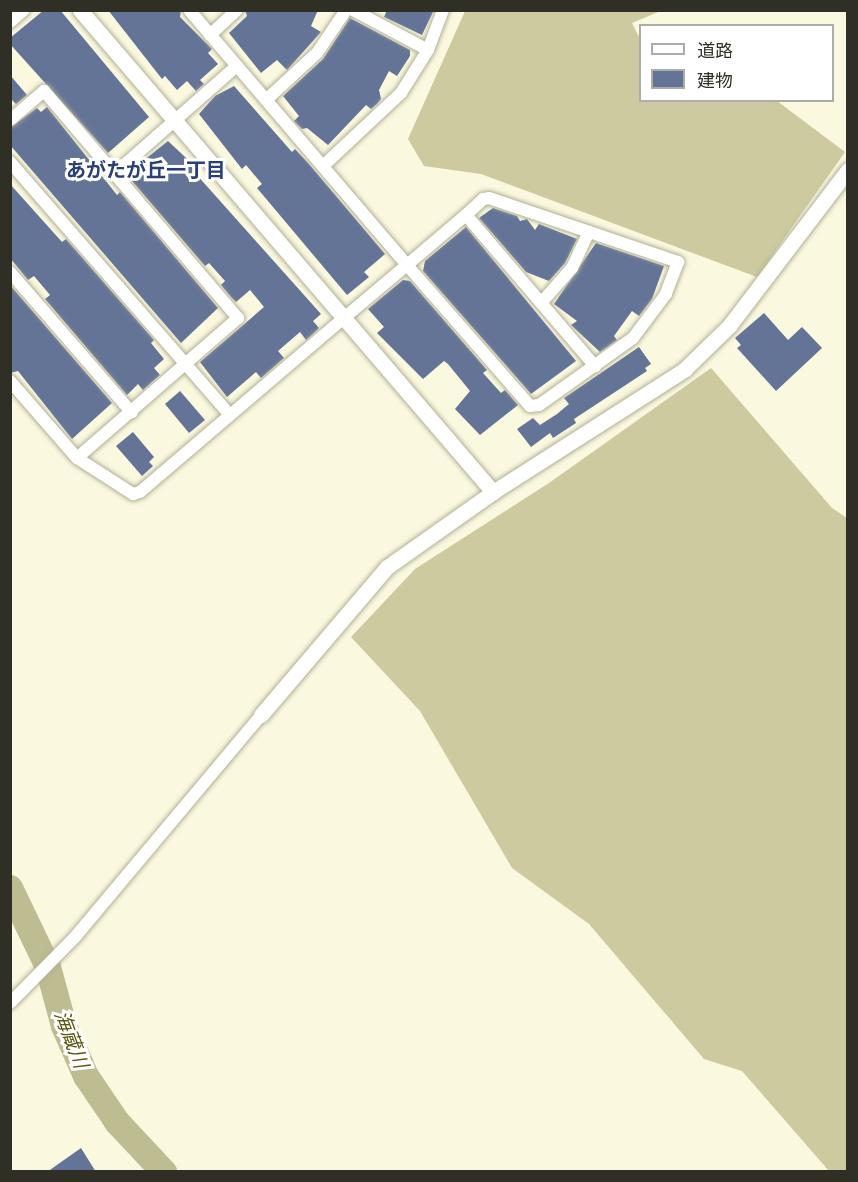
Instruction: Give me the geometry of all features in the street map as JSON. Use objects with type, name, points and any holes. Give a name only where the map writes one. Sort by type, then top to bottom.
[{"type":"street","points":[[10,22],[24,10]]},
{"type":"street","points":[[80,10],[493,492]]},
{"type":"street","points":[[10,381],[77,458],[133,494],[140,492],[344,318],[407,265],[466,215],[489,198],[678,262],[666,294],[648,322],[595,366],[539,405],[530,406],[407,265],[189,10]]},
{"type":"street","points":[[210,35],[237,10]]},
{"type":"street","points":[[266,100],[318,53],[346,10]]},
{"type":"street","points":[[353,10],[428,50]]},
{"type":"street","points":[[323,166],[401,93],[428,50],[443,10]]},
{"type":"street","points":[[115,173],[237,66]]},
{"type":"street","points":[[10,120],[44,91],[238,318],[132,413],[77,458]]},
{"type":"street","points":[[10,162],[185,366],[230,415]]},
{"type":"street","points":[[10,1003],[72,939],[387,567],[493,492],[685,369],[729,326],[848,170]]},
{"type":"street","points":[[466,215],[595,366]]},
{"type":"street","points":[[541,303],[572,268],[589,232]]},
{"type":"street","points":[[10,272],[132,413]]},
{"type":"shaded area","points":[[663,10],[632,23],[639,37],[639,102],[778,102],[845,152],[757,277],[481,174],[424,166],[408,139],[465,11]]},
{"type":"shaded area","points":[[711,368],[832,508],[847,518],[847,1171],[829,1171],[742,1071],[704,1059],[589,924],[512,868],[420,711],[351,637],[415,569],[549,483]]},
{"type":"building","points":[[44,10],[60,10],[149,117],[108,153],[10,44],[10,38]]},
{"type":"building","points":[[108,10],[181,10],[180,17],[212,49],[208,53],[218,64],[200,80],[204,84],[196,91],[187,81],[177,90],[165,76],[162,79]]},
{"type":"building","points":[[245,10],[318,10],[311,26],[321,32],[287,70],[277,60],[261,73],[229,33],[247,16]]},
{"type":"building","points":[[387,10],[434,10],[422,35],[384,17]]},
{"type":"building","points":[[350,18],[410,50],[410,56],[397,76],[389,71],[379,90],[381,99],[377,104],[371,109],[366,105],[328,145],[307,128],[302,129],[294,121],[299,116],[283,96],[323,59]]},
{"type":"building","points":[[10,75],[27,95],[16,104],[10,98]]},
{"type":"building","points":[[234,86],[292,152],[295,149],[309,164],[385,254],[364,272],[369,277],[347,295],[257,188],[262,184],[246,165],[242,169],[199,114],[215,96]]},
{"type":"building","points":[[47,107],[117,195],[120,192],[218,308],[181,343],[10,145],[10,128],[37,108],[41,112]]},
{"type":"building","points":[[168,141],[200,171],[196,174],[321,314],[313,321],[319,328],[306,340],[300,332],[278,351],[284,358],[261,378],[256,372],[227,397],[200,362],[264,307],[250,290],[236,302],[221,285],[225,281],[209,263],[205,266],[132,181],[128,173]]},
{"type":"building","points":[[10,184],[62,242],[66,239],[154,340],[151,343],[164,359],[154,368],[160,375],[143,390],[138,384],[127,395],[45,299],[50,295],[34,276],[28,280],[10,258]]},
{"type":"building","points":[[493,208],[517,216],[520,221],[527,219],[535,230],[539,224],[577,239],[565,263],[549,281],[526,272],[479,218]]},
{"type":"building","points":[[466,227],[576,361],[531,394],[423,271],[425,261]]},
{"type":"building","points":[[596,243],[664,266],[652,299],[639,316],[632,311],[614,336],[617,340],[600,352],[571,325],[577,321],[554,304]]},
{"type":"building","points":[[403,280],[410,281],[487,370],[483,373],[501,393],[505,390],[518,405],[480,435],[455,409],[470,391],[448,364],[444,361],[423,379],[377,333],[384,327],[368,309]]},
{"type":"building","points":[[10,285],[112,403],[72,439],[18,371],[10,373]]},
{"type":"building","points":[[764,313],[788,340],[802,327],[822,348],[776,391],[737,348],[741,345],[735,338]]},
{"type":"building","points":[[639,347],[651,364],[645,368],[647,371],[574,419],[576,423],[553,438],[550,433],[531,447],[517,429],[533,418],[540,425],[557,414],[569,404],[564,398]]},
{"type":"building","points":[[180,391],[205,420],[189,433],[165,404]]},
{"type":"building","points":[[133,432],[154,457],[149,462],[153,466],[142,476],[116,446]]},
{"type":"building","points":[[81,1148],[96,1172],[47,1172]]},
{"type":"waterway","name":"海蔵川","points":[[10,888],[48,967],[64,1026],[86,1076],[117,1122],[164,1172]]},
{"type":"district","name":"あがたが丘一丁目","points":[[146,169]]}]
